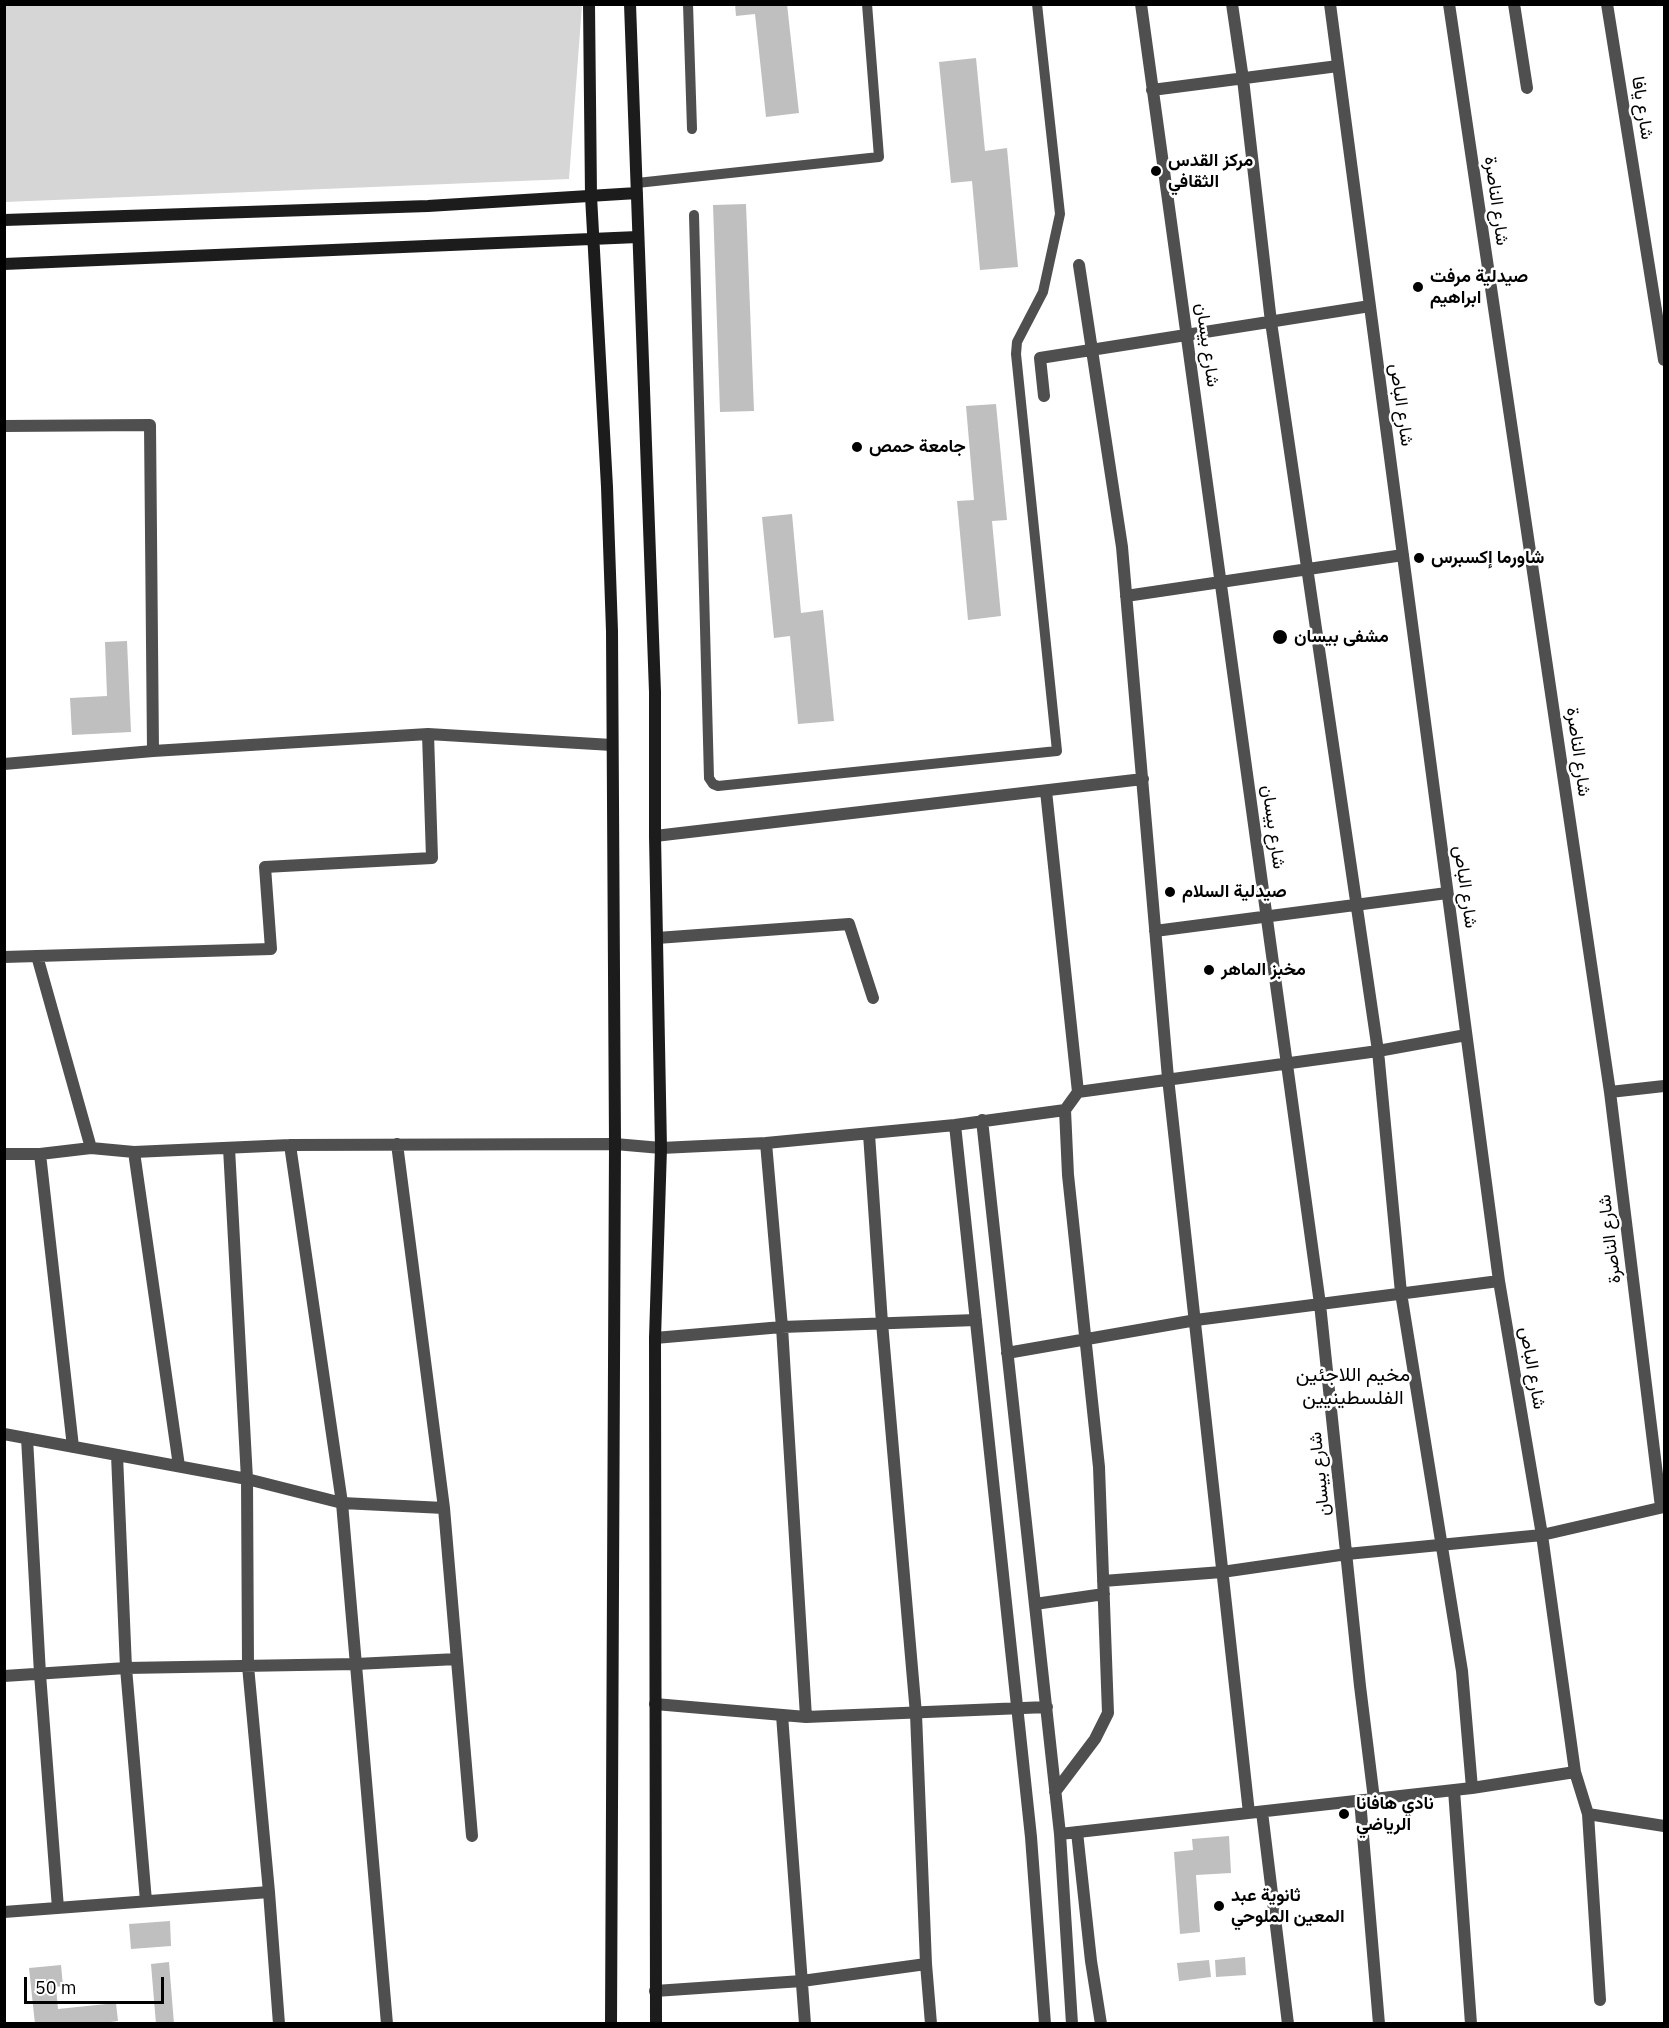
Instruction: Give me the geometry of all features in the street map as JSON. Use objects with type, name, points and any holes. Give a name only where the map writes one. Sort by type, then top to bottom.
[{"type":"main road","points":[[589,4],[591,196],[607,488],[612,631],[615,1144],[611,2024]]},
{"type":"main road","points":[[630,4],[656,692],[655,836],[661,1148],[655,1338],[656,2024]]},
{"type":"main road","points":[[4,220],[291,212],[591,196],[637,188]]},
{"type":"main road","points":[[4,264],[638,237]]},
{"type":"street","name":"شارع بيسان","points":[[1141,4],[1320,1304],[1374,1799]]},
{"type":"street","points":[[1232,4],[1271,322],[1378,1051],[1401,1293],[1462,1671],[1472,1788]]},
{"type":"street","name":"شارع الباص","points":[[1330,4],[1499,1281],[1542,1535],[1575,1772],[1588,1814],[1600,2001]]},
{"type":"street","name":"شارع الناصرة","points":[[1449,4],[1610,1092],[1663,1507]]},
{"type":"street","points":[[1514,4],[1527,88]]},
{"type":"street","name":"شارع يافا","points":[[1607,4],[1665,360]]},
{"type":"street","points":[[1152,90],[1338,66]]},
{"type":"street","points":[[1079,265],[1122,547],[1168,1078],[1222,1572],[1287,2024]]},
{"type":"street","points":[[1044,396],[1040,358],[1370,306]]},
{"type":"street","points":[[4,426],[150,425],[153,751]]},
{"type":"street","points":[[1126,596],[1403,555]]},
{"type":"street","points":[[4,764],[153,751],[428,734],[612,745]]},
{"type":"street","points":[[4,957],[270,949],[265,867],[432,858],[428,734]]},
{"type":"street","points":[[655,836],[1143,779]]},
{"type":"street","points":[[1046,791],[1078,1092],[1065,1110],[1068,1175],[1099,1467],[1108,1713],[1095,1739],[1055,1792]]},
{"type":"street","points":[[1155,931],[1448,893]]},
{"type":"street","points":[[657,938],[849,924],[873,998]]},
{"type":"street","points":[[37,956],[91,1148]]},
{"type":"street","points":[[1078,1092],[1378,1051],[1466,1035]]},
{"type":"street","points":[[1610,1092],[1665,1086]]},
{"type":"street","points":[[4,1155],[40,1154],[91,1148],[134,1152],[290,1145],[615,1144],[661,1148],[766,1143],[870,1134],[1065,1110]]},
{"type":"street","points":[[982,1120],[1060,1834],[1072,2024]]},
{"type":"street","points":[[955,1125],[1031,1837],[1045,2024]]},
{"type":"street","points":[[870,1134],[882,1323],[916,1713],[926,1964],[931,2024]]},
{"type":"street","points":[[766,1143],[782,1327],[807,1717]]},
{"type":"street","points":[[397,1144],[444,1508],[472,1836]]},
{"type":"street","points":[[290,1145],[342,1503],[387,2024]]},
{"type":"street","points":[[229,1148],[247,1479],[248,1666],[270,1892],[279,2024]]},
{"type":"street","points":[[134,1152],[179,1466]]},
{"type":"street","points":[[40,1154],[73,1447]]},
{"type":"street","points":[[1007,1353],[1196,1320],[1499,1281]]},
{"type":"street","points":[[655,1338],[782,1327],[976,1320]]},
{"type":"street","points":[[4,1434],[247,1479],[342,1503],[444,1508]]},
{"type":"street","points":[[27,1438],[40,1674],[58,1908]]},
{"type":"street","points":[[117,1455],[126,1668],[146,1901]]},
{"type":"street","points":[[1103,1581],[1222,1572],[1347,1554],[1542,1535],[1663,1507]]},
{"type":"street","points":[[1035,1604],[1104,1594]]},
{"type":"street","points":[[4,1676],[126,1668],[356,1664],[457,1659]]},
{"type":"street","points":[[655,1704],[807,1717],[1047,1707]]},
{"type":"street","points":[[782,1715],[805,2024]]},
{"type":"street","points":[[1060,1834],[1472,1788],[1575,1772]]},
{"type":"street","points":[[1454,1790],[1471,2024]]},
{"type":"street","points":[[1360,1800],[1379,2024]]},
{"type":"street","points":[[1588,1814],[1665,1826]]},
{"type":"street","points":[[1077,1832],[1091,1961],[1101,2024]]},
{"type":"street","points":[[4,1912],[270,1892]]},
{"type":"street","points":[[655,1991],[802,1981],[926,1964]]},
{"type":"lane","points":[[688,4],[693,129]]},
{"type":"lane","points":[[637,188],[879,157],[867,4]]},
{"type":"lane","points":[[694,215],[709,778],[713,784],[718,786],[1058,751],[1016,354],[1017,342],[1043,292],[1060,214],[1037,4]]},
{"type":"shaded area","points":[[4,5],[582,5],[569,179],[5,202]]},
{"type":"building","points":[[735,4],[787,4],[799,113],[766,117],[755,14],[736,16]]},
{"type":"building","points":[[976,58],[985,151],[1007,148],[1018,267],[980,270],[972,181],[951,183],[939,62]]},
{"type":"building","points":[[746,204],[754,411],[720,412],[713,205]]},
{"type":"building","points":[[996,404],[1007,520],[992,521],[1001,616],[968,620],[957,501],[974,500],[966,406]]},
{"type":"building","points":[[792,514],[801,613],[823,610],[834,721],[798,724],[790,636],[774,638],[762,517]]},
{"type":"building","points":[[127,641],[131,732],[72,735],[70,698],[107,696],[105,642]]},
{"type":"building","points":[[1229,1836],[1231,1873],[1196,1875],[1200,1932],[1180,1934],[1174,1852],[1193,1850],[1192,1839]]},
{"type":"building","points":[[170,1921],[171,1946],[131,1949],[129,1924]]},
{"type":"building","points":[[1245,1957],[1246,1975],[1216,1977],[1215,1960]]},
{"type":"building","points":[[1209,1960],[1211,1977],[1179,1981],[1177,1963]]},
{"type":"building","points":[[169,1962],[174,2024],[156,2024],[151,1964]]},
{"type":"building","points":[[61,1965],[63,1986],[56,1987],[58,2009],[116,2003],[118,2021],[95,2024],[35,2024],[29,1968]]},
{"type":"place","name":"مركز القدس الثقافي","points":[[1156,171]]},
{"type":"place","name":"صيدلية مرفت ابراهيم","points":[[1418,287]]},
{"type":"place","name":"جامعة حمص","points":[[857,447]]},
{"type":"place","name":"شاورما إكسبرس","points":[[1419,558]]},
{"type":"place","name":"مشفى بيسان","points":[[1280,637]]},
{"type":"place","name":"صيدلية السلام","points":[[1170,892]]},
{"type":"place","name":"مخبز الماهر","points":[[1209,970]]},
{"type":"place","name":"نادي هافانا الرياضي","points":[[1344,1814]]},
{"type":"place","name":"ثانوية عبد المعين الملوحي","points":[[1219,1906]]},
{"type":"district","name":"مخيم اللاجئين الفلسطينيين","points":[[1353,1386]]}]
